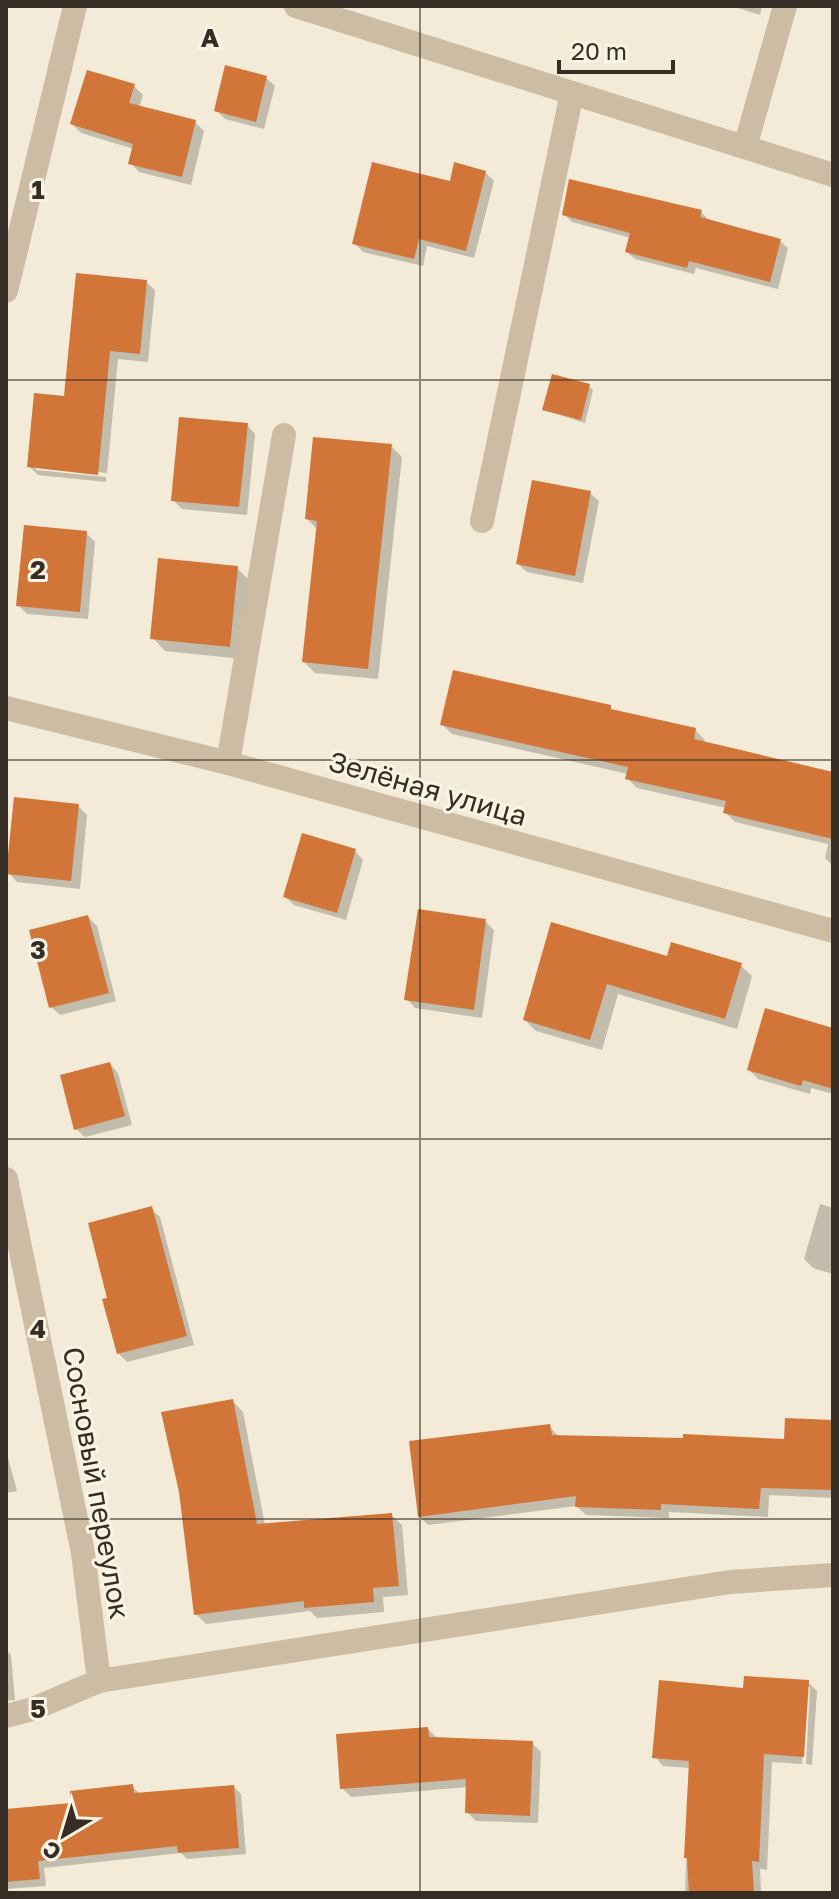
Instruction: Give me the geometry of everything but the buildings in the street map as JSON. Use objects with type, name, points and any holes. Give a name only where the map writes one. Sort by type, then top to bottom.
[{"type":"street","points":[[6,291],[75,6]]},
{"type":"street","points":[[296,6],[833,175]]},
{"type":"street","points":[[745,147],[785,6]]},
{"type":"street","points":[[482,521],[572,93]]},
{"type":"street","points":[[228,763],[284,435]]},
{"type":"street","name":"Зелёная улица","points":[[6,708],[228,763],[833,931]]},
{"type":"street","name":"Сосновый переулок","points":[[6,1179],[75,1508],[99,1681]]},
{"type":"street","points":[[6,1716],[33,1709],[99,1681],[730,1582],[833,1575]]}]
